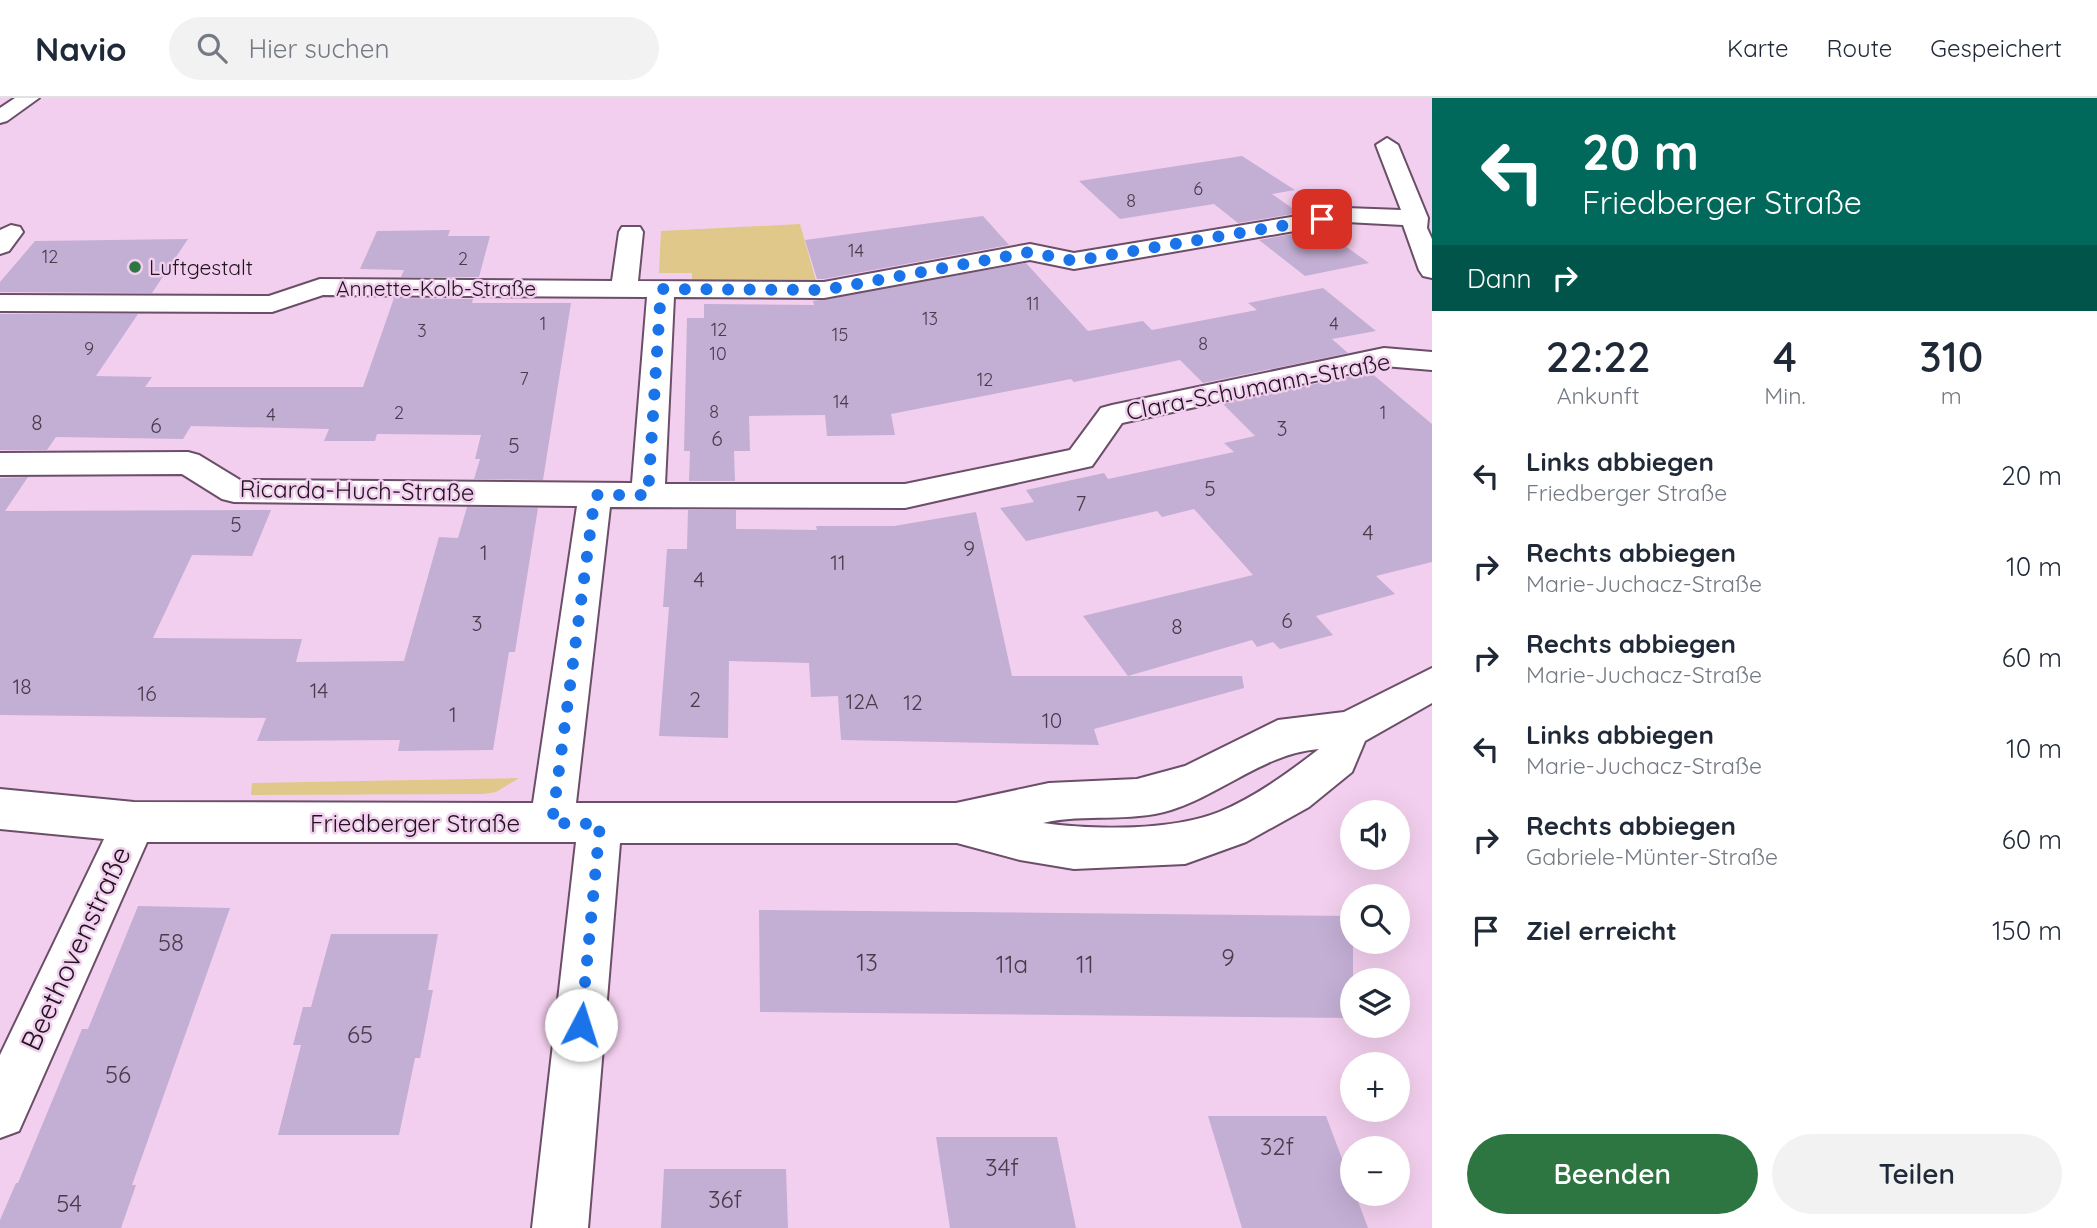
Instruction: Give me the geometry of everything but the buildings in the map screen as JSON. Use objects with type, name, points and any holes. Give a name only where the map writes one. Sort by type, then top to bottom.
[{"type":"street","points":[[0,117],[29,98]]},
{"type":"street","points":[[1387,145],[1416,218],[1415,228],[1432,270]]},
{"type":"street","name":"Annette-Kolb-Straße","points":[[0,303],[272,304],[320,287],[824,290],[1030,252],[1074,261],[1346,215],[1416,218]]},
{"type":"street","points":[[624,289],[631,232]]},
{"type":"street","points":[[648,495],[661,289]]},
{"type":"street","name":"Clara-Schumann-Straße","points":[[595,495],[905,496],[1081,458],[1112,415],[1384,357],[1432,361]]},
{"type":"street","name":"Ricarda-Huch-Straße","points":[[0,464],[188,463],[234,491],[595,495]]},
{"type":"street","points":[[552,823],[595,495]]},
{"type":"street","name":"Friedberger Straße","points":[[0,808],[134,822],[956,823],[1049,802],[1137,798],[1159,793],[1200,779],[1278,738],[1350,729],[1432,684]]},
{"type":"street","name":"Friedberger Straße","points":[[956,823],[1020,840],[1074,848],[1185,843],[1231,828],[1294,793],[1336,759],[1350,729]]},
{"type":"street","name":"Beethovenstraße","points":[[0,1112],[87,917],[134,822]]},
{"type":"street","points":[[560,1228],[600,824]]},
{"type":"shaded area","points":[[800,224],[816,281],[692,281],[692,273],[659,273],[661,231]]},
{"type":"shaded area","points":[[519,778],[496,792],[483,794],[251,795],[252,783]]},
{"type":"place","name":"Luftgestalt","points":[[135,267]]},
{"type":"route","points":[[581,1025],[600,824],[552,823],[595,495],[648,495],[661,289],[824,290],[1030,252],[1074,261],[1322,219]]}]
